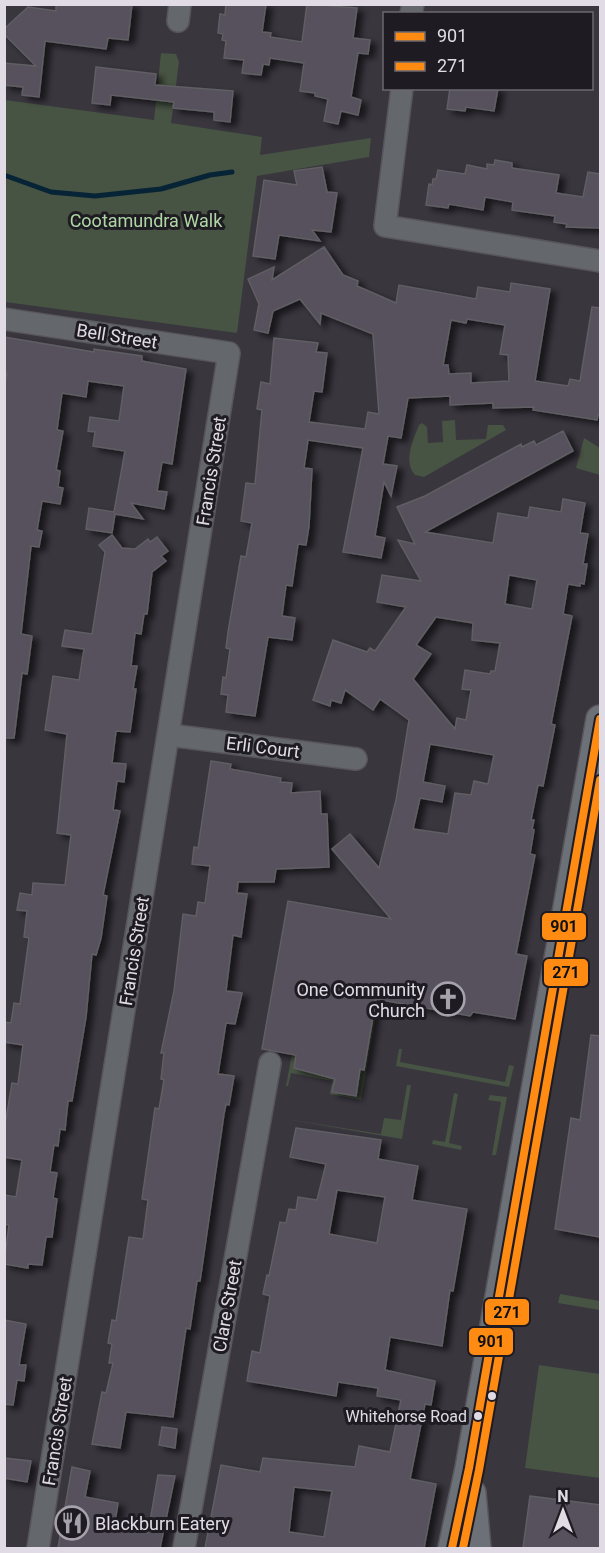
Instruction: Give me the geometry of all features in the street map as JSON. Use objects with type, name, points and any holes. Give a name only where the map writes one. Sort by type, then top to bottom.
[{"type":"main road","points":[[452,1548],[469,1468],[598,752],[600,719]]},
{"type":"main road","points":[[469,1468],[477,1548]]},
{"type":"street","points":[[402,90],[385,226],[600,261]]},
{"type":"street","name":"Bell Street","points":[[4,319],[229,353]]},
{"type":"street","name":"Francis Street","points":[[38,1548],[170,735],[229,353]]},
{"type":"street","name":"Erli Court","points":[[170,735],[356,759]]},
{"type":"street","name":"Clare Street","points":[[184,1548],[270,1063]]},
{"type":"green space","name":"Cootamundra Walk","points":[[161,53],[176,54],[179,62],[171,123],[262,137],[260,155],[371,138],[369,157],[257,176],[237,333],[5,302],[5,100],[154,120]]},
{"type":"green space","points":[[455,420],[456,440],[486,439],[488,425],[503,425],[506,430],[424,477],[415,475],[411,469],[409,457],[419,425],[422,423],[427,427],[428,443],[443,442],[442,421]]},
{"type":"green space","points":[[584,438],[600,448],[600,475],[576,468]]},
{"type":"green space","points":[[377,995],[379,999],[361,1100],[330,1094],[332,1081],[291,1073],[288,1086],[286,1086],[292,1054],[296,1055],[294,1068],[335,1079],[333,1092],[356,1097],[360,1069],[364,1069]]},
{"type":"green space","points":[[399,1049],[402,1049],[400,1062],[505,1082],[509,1065],[514,1066],[509,1087],[396,1066]]},
{"type":"green space","points":[[407,1085],[411,1085],[402,1139],[280,1118],[381,1134],[384,1118],[401,1120]]},
{"type":"green space","points":[[454,1093],[458,1094],[449,1143],[462,1146],[461,1150],[432,1144],[433,1140],[445,1142]]},
{"type":"green space","points":[[490,1095],[507,1097],[496,1155],[492,1155],[501,1102],[488,1100]]},
{"type":"green space","points":[[560,1294],[600,1301],[600,1310],[558,1303]]},
{"type":"green space","points":[[539,1365],[600,1374],[600,1478],[525,1468]]},
{"type":"building","points":[[56,4],[132,4],[128,40],[108,38],[106,49],[45,41],[39,97],[22,95],[23,87],[4,85],[4,63],[36,66],[4,34],[4,29],[28,7],[56,11]]},
{"type":"building","points":[[226,4],[266,4],[262,32],[271,33],[270,37],[302,42],[307,4],[357,8],[353,38],[370,40],[368,54],[358,53],[351,97],[361,100],[358,115],[341,111],[338,124],[324,121],[328,99],[315,96],[315,93],[300,91],[304,63],[270,58],[269,65],[263,64],[261,75],[242,73],[244,60],[224,58],[226,41],[222,40],[223,34],[218,33],[220,14],[225,15]]},
{"type":"building","points":[[96,67],[156,74],[155,85],[233,91],[230,122],[214,120],[214,112],[173,108],[174,102],[111,95],[110,105],[92,103]]},
{"type":"building","points":[[450,90],[498,90],[494,111],[466,107],[465,111],[447,109]]},
{"type":"building","points":[[495,160],[512,163],[512,168],[559,175],[556,193],[583,197],[588,172],[600,174],[600,228],[566,227],[567,224],[554,222],[555,216],[512,210],[513,202],[485,197],[483,210],[449,204],[448,208],[426,205],[429,184],[432,185],[433,179],[436,179],[438,170],[465,174],[467,165],[487,169],[487,164],[494,165]]},
{"type":"building","points":[[322,167],[327,192],[337,193],[331,232],[312,230],[320,241],[279,235],[275,259],[253,256],[264,180],[297,185],[294,171]]},
{"type":"building","points":[[324,247],[343,275],[358,281],[357,286],[396,303],[399,285],[476,299],[478,287],[510,292],[511,283],[550,289],[535,381],[568,386],[570,379],[580,381],[592,307],[600,308],[600,415],[597,420],[533,410],[534,407],[493,408],[493,403],[450,405],[450,396],[408,398],[401,438],[388,436],[383,464],[397,466],[391,496],[384,482],[375,536],[385,538],[381,558],[343,552],[363,448],[308,440],[304,468],[312,469],[309,526],[306,545],[298,544],[292,586],[286,585],[282,616],[295,618],[292,640],[268,637],[255,716],[226,712],[228,695],[221,694],[223,677],[226,678],[230,649],[226,648],[241,556],[246,557],[252,523],[241,521],[246,483],[255,484],[262,410],[257,409],[261,382],[270,384],[274,338],[318,343],[316,352],[327,353],[322,392],[314,391],[309,422],[365,429],[368,412],[379,414],[373,334],[321,313],[320,324],[300,299],[273,311],[268,333],[254,330],[259,304],[248,279],[274,267],[272,280]],"holes":[[[467,319],[505,325],[500,354],[508,355],[509,381],[471,383],[471,373],[449,374],[448,365],[443,365],[451,320],[466,323]]]},
{"type":"building","points":[[4,337],[94,352],[94,349],[142,356],[142,361],[186,369],[172,464],[162,462],[157,491],[167,492],[164,509],[131,503],[143,519],[115,514],[112,533],[86,529],[89,508],[114,512],[125,451],[93,446],[95,432],[88,431],[90,417],[119,421],[124,386],[88,381],[86,397],[62,393],[57,430],[63,431],[56,470],[60,471],[58,487],[63,488],[60,504],[42,501],[37,530],[42,531],[39,547],[31,546],[21,634],[32,636],[27,674],[22,673],[14,738],[4,738],[4,391],[7,373],[4,372]]},
{"type":"building","points":[[563,431],[573,451],[425,532],[493,543],[498,513],[528,518],[530,507],[561,512],[563,499],[585,503],[580,533],[588,534],[583,564],[587,564],[584,584],[580,583],[580,586],[568,584],[563,614],[572,616],[551,724],[555,725],[543,786],[538,785],[531,820],[534,820],[532,829],[534,830],[530,854],[535,855],[516,954],[527,956],[515,1019],[473,1012],[470,1016],[376,999],[364,1070],[360,1069],[356,1096],[332,1092],[335,1079],[294,1068],[296,1055],[262,1049],[288,901],[391,919],[332,849],[350,834],[379,868],[396,800],[409,720],[380,699],[373,710],[345,690],[341,703],[331,700],[330,706],[313,700],[333,640],[367,652],[370,648],[375,651],[406,607],[377,602],[382,575],[421,581],[398,540],[415,544],[397,507],[425,496],[521,444],[522,447],[534,441],[536,445]],"holes":[[[509,575],[537,580],[532,609],[505,604]],[[436,617],[473,623],[472,640],[500,643],[495,671],[491,671],[490,674],[465,670],[462,689],[471,690],[466,720],[457,718],[455,729],[413,679],[431,654],[416,645]],[[430,744],[494,755],[488,784],[474,781],[471,795],[455,793],[448,834],[413,829],[420,798],[442,802],[445,786],[423,782]]]},
{"type":"building","points":[[112,535],[122,548],[135,549],[148,539],[150,542],[157,537],[168,551],[161,556],[166,561],[152,572],[147,614],[144,614],[141,634],[135,633],[131,666],[137,666],[133,689],[136,689],[130,732],[116,731],[112,763],[126,764],[124,782],[117,781],[113,810],[120,811],[103,895],[107,896],[101,938],[96,955],[92,954],[86,1017],[72,1101],[68,1101],[65,1130],[60,1129],[58,1146],[54,1145],[50,1172],[57,1173],[53,1198],[57,1199],[52,1237],[46,1237],[42,1265],[28,1264],[28,1268],[4,1264],[9,1225],[4,1224],[4,1195],[16,1197],[22,1160],[4,1157],[4,1131],[12,1083],[18,1084],[23,1045],[4,1042],[4,1022],[11,1023],[14,1003],[20,1004],[29,938],[24,937],[27,911],[17,910],[20,893],[32,895],[33,883],[65,885],[71,835],[57,833],[67,734],[45,730],[53,676],[79,680],[84,649],[62,646],[65,630],[92,634],[105,552],[99,545]]},
{"type":"building","points":[[211,761],[231,764],[230,769],[281,778],[280,782],[292,783],[291,793],[320,791],[321,814],[327,814],[329,867],[276,869],[274,882],[238,882],[237,893],[247,894],[241,937],[233,935],[226,991],[242,993],[235,1024],[226,1023],[218,1074],[234,1076],[229,1105],[226,1104],[224,1114],[200,1281],[197,1281],[190,1329],[186,1328],[173,1417],[126,1412],[120,1448],[92,1444],[102,1392],[106,1393],[113,1363],[109,1363],[112,1344],[108,1343],[112,1320],[116,1321],[129,1237],[143,1239],[148,1200],[142,1199],[155,1108],[159,1109],[164,1080],[161,1079],[164,1053],[161,1053],[174,991],[183,914],[196,916],[198,902],[205,903],[210,866],[192,864],[194,847],[198,848]]},
{"type":"building","points":[[591,1035],[600,1036],[600,1237],[555,1229],[571,1118],[580,1120]]},
{"type":"building","points":[[296,1128],[381,1140],[378,1159],[418,1166],[412,1200],[467,1209],[453,1291],[450,1290],[442,1346],[390,1337],[385,1370],[435,1381],[431,1405],[425,1404],[410,1479],[436,1484],[424,1548],[205,1548],[221,1465],[260,1472],[263,1458],[355,1467],[359,1446],[390,1452],[401,1400],[377,1396],[378,1388],[338,1382],[336,1396],[247,1381],[252,1351],[260,1353],[270,1296],[263,1294],[280,1222],[286,1223],[289,1209],[296,1210],[298,1197],[317,1200],[326,1164],[290,1157]],"holes":[[[337,1190],[385,1197],[377,1243],[329,1234]],[[294,1487],[332,1491],[324,1537],[289,1532]]]},
{"type":"building","points":[[4,1320],[26,1324],[19,1365],[26,1365],[24,1381],[17,1380],[13,1405],[4,1404]]},
{"type":"building","points":[[162,1427],[177,1429],[175,1448],[159,1445]]},
{"type":"building","points":[[4,1458],[31,1461],[27,1482],[4,1478]]},
{"type":"building","points":[[72,1467],[90,1471],[85,1497],[118,1503],[114,1528],[148,1533],[158,1475],[175,1476],[160,1548],[58,1548]]},
{"type":"building","points":[[530,1496],[600,1505],[600,1548],[523,1548]]},
{"type":"waterway","points":[[4,175],[51,192],[95,196],[161,189],[210,175],[232,172]]},
{"type":"transit line","name":"901","points":[[452,1548],[469,1468],[600,719]]},
{"type":"transit line","name":"271","points":[[463,1548],[479,1470],[600,780]]},
{"type":"place","name":"One Community Church","points":[[448,999]]},
{"type":"place","name":"Whitehorse Road","points":[[478,1416]]},
{"type":"place","name":"Blackburn Eatery","points":[[72,1523]]}]
